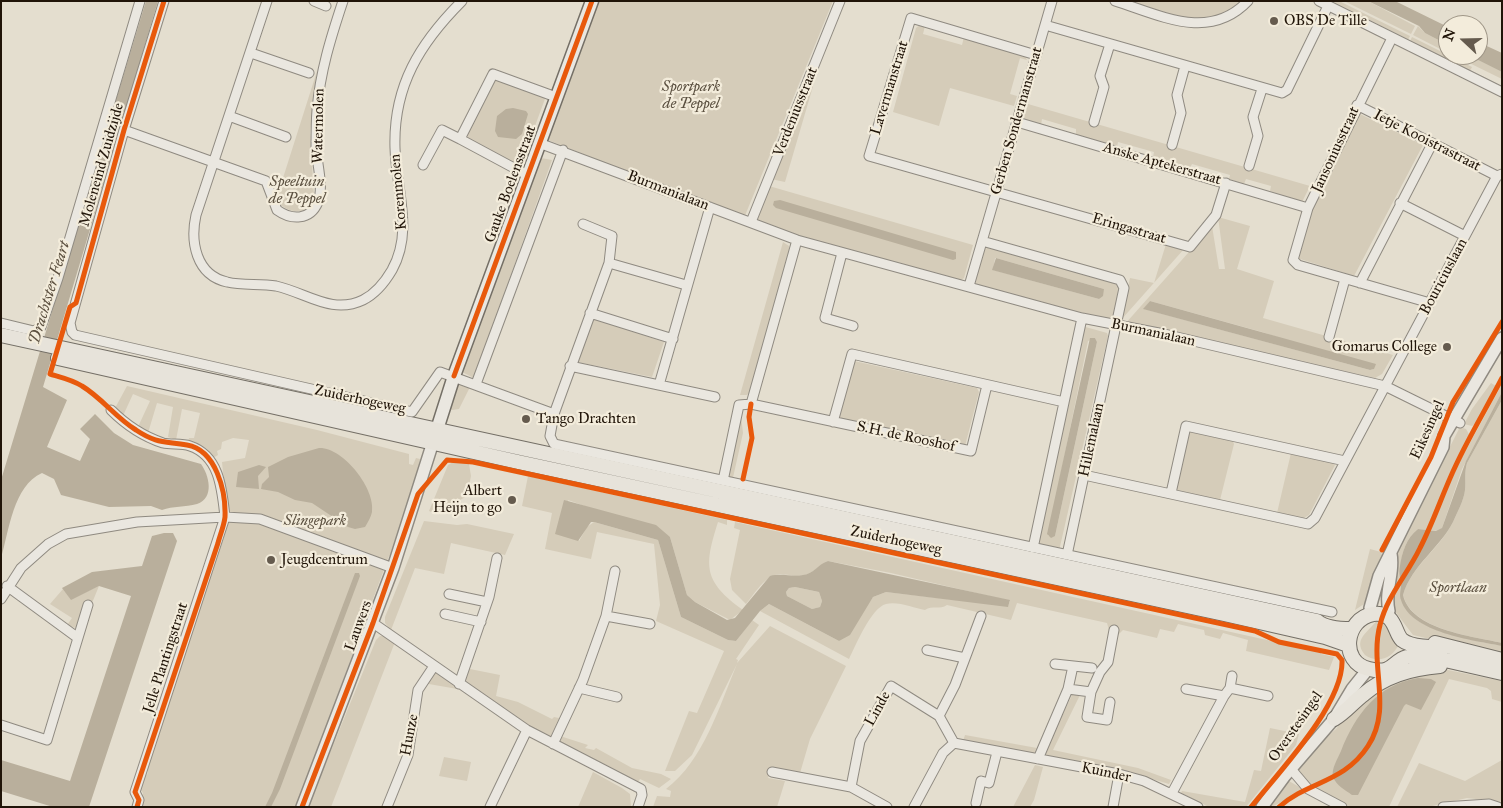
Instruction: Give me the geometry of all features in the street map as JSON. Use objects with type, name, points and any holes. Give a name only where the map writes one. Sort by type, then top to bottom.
[{"type":"main road","name":"Gauke Boelensstraat","points":[[435,436],[454,376],[592,1]]},
{"type":"main road","name":"Zuiderhogeweg","points":[[1,335],[35,348]]},
{"type":"main road","name":"Zuiderhogeweg","points":[[1,344],[35,348],[435,436],[1325,637],[1330,635],[1350,635]]},
{"type":"main road","name":"Zuiderhogeweg","points":[[435,436],[1317,621],[1320,624],[1350,635]]},
{"type":"main road","points":[[1403,648],[1386,670],[1366,665],[1350,635],[1375,611],[1392,621],[1403,648],[1409,656],[1438,661],[1444,654]]},
{"type":"main road","points":[[1403,648],[1434,648],[1464,664],[1502,673]]},
{"type":"main road","points":[[1444,654],[1502,660]]},
{"type":"main road","points":[[1334,719],[1347,711],[1363,694],[1394,676],[1422,668],[1464,664]]},
{"type":"street","points":[[1,323],[34,331],[41,327],[58,278],[140,1]]},
{"type":"street","name":"Moleneind Zuidzijde","points":[[75,335],[70,323],[124,130],[164,1]]},
{"type":"street","name":"Korenmolen","points":[[267,1],[196,215],[193,236],[197,257],[210,273],[227,282],[279,287],[335,306],[352,304],[368,297],[383,283],[392,270],[399,254],[404,218],[394,148],[401,95],[409,70],[422,48],[433,32],[462,1]]},
{"type":"street","points":[[314,1],[326,6]]},
{"type":"street","name":"Watermolen","points":[[124,130],[266,181],[273,205],[283,214],[303,217],[315,208],[320,195],[316,147],[317,110],[321,77],[343,1]]},
{"type":"street","name":"Verdeniusstraat","points":[[751,222],[840,1]]},
{"type":"street","name":"Gerben Sondermanstraat","points":[[969,286],[1052,1]]},
{"type":"street","points":[[1115,1],[1199,24],[1228,18],[1248,1]]},
{"type":"street","points":[[1318,1],[1502,92]]},
{"type":"street","points":[[1045,24],[1277,93],[1287,90],[1328,6]]},
{"type":"street","name":"Lavermanstraat","points":[[997,190],[869,156],[910,18],[1036,55]]},
{"type":"street","name":"Jansoniusstraat","points":[[1345,279],[1298,265],[1293,260],[1308,208],[1357,105],[1392,38]]},
{"type":"street","points":[[1094,122],[1104,87],[1100,76],[1110,44]]},
{"type":"street","points":[[251,53],[309,73]]},
{"type":"street","points":[[1172,145],[1181,113],[1177,95],[1185,66]]},
{"type":"street","points":[[460,139],[493,74],[556,97]]},
{"type":"street","points":[[1249,166],[1258,136],[1253,117],[1262,89]]},
{"type":"street","name":"Ietje Kooistrastraat","points":[[1357,105],[1432,144],[1499,175]]},
{"type":"street","points":[[229,116],[286,137]]},
{"type":"street","name":"Anske Aptekerstraat","points":[[1016,122],[1308,208]]},
{"type":"street","name":"Gauke Boelensstraat","points":[[423,166],[442,130],[527,175]]},
{"type":"street","name":"Burmanialaan","points":[[539,143],[563,150],[797,240],[1082,318],[1385,386],[1457,421]]},
{"type":"street","points":[[1360,283],[1432,144]]},
{"type":"street","points":[[476,384],[563,150]]},
{"type":"street","name":"Bouriciuslaan","points":[[1084,475],[1308,524],[1315,518],[1499,175]]},
{"type":"street","name":"Eringastraat","points":[[997,190],[1190,247],[1216,215],[1226,183]]},
{"type":"street","points":[[1400,203],[1465,236]]},
{"type":"street","points":[[659,384],[710,207]]},
{"type":"street","points":[[454,376],[554,414],[609,263],[612,236],[584,224]]},
{"type":"street","points":[[724,476],[739,405],[752,404],[797,240]]},
{"type":"street","points":[[982,241],[1120,280],[1124,288],[1116,325]]},
{"type":"street","points":[[842,253],[825,318],[853,326]]},
{"type":"street","points":[[609,263],[686,285]]},
{"type":"street","points":[[1329,337],[1345,279],[1430,303]]},
{"type":"street","points":[[590,313],[673,339]]},
{"type":"street","points":[[1033,548],[1082,318]]},
{"type":"street","name":"Hillemalaan","points":[[1067,556],[1116,325]]},
{"type":"street","name":"Zuiderhogeweg","points":[[75,335],[412,412],[440,372],[454,376]]},
{"type":"street","name":"Eikesingel","points":[[1457,421],[1502,338]]},
{"type":"street","points":[[833,422],[852,354],[1064,402]]},
{"type":"street","name":"Eikesingel","points":[[1375,611],[1384,567],[1442,447],[1444,436],[1457,421],[1502,354]]},
{"type":"street","points":[[570,366],[715,397]]},
{"type":"street","name":"S.H. de Rooshof","points":[[752,404],[971,451],[987,385]]},
{"type":"street","points":[[111,410],[145,436],[166,444],[188,445],[201,450],[212,462],[217,472],[224,517]]},
{"type":"street","name":"Zuiderhogeweg","points":[[554,414],[550,436],[554,444],[1332,612]]},
{"type":"street","points":[[1171,493],[1186,426],[1345,461]]},
{"type":"street","name":"Lauwers","points":[[302,807],[394,568],[435,436]]},
{"type":"street","points":[[1,599],[7,586],[31,558],[66,534],[137,522],[224,517],[247,518],[282,526],[394,568]]},
{"type":"street","name":"Jelle Plantingstraat","points":[[137,807],[139,800],[135,792],[224,517]]},
{"type":"street","name":"Eikesingel","points":[[1375,611],[1386,596],[1393,564],[1391,554]]},
{"type":"street","points":[[460,684],[488,602],[497,558]]},
{"type":"street","points":[[552,744],[579,688],[606,616],[616,571]]},
{"type":"street","points":[[7,586],[78,638]]},
{"type":"street","points":[[449,594],[488,602]]},
{"type":"street","points":[[1,725],[47,740],[88,605]]},
{"type":"street","points":[[445,614],[481,622]]},
{"type":"street","points":[[606,616],[650,624]]},
{"type":"street","points":[[939,716],[955,685],[981,616]]},
{"type":"street","points":[[373,623],[527,730],[642,789],[638,807]]},
{"type":"street","points":[[1110,702],[1107,720],[1087,717],[1091,692],[1100,672],[1108,662],[1114,630]]},
{"type":"street","points":[[927,650],[965,658]]},
{"type":"street","points":[[1056,664],[1092,668]]},
{"type":"street","name":"Overstesingel","points":[[1261,805],[1334,719],[1366,665]]},
{"type":"street","name":"Hunze","points":[[387,807],[408,755],[418,690],[434,666]]},
{"type":"street","points":[[1038,759],[1068,689],[1073,666]]},
{"type":"street","points":[[1172,793],[1230,688],[1232,676]]},
{"type":"street","name":"Linde","points":[[851,787],[860,741],[891,686],[939,716],[954,742]]},
{"type":"street","points":[[579,688],[617,697]]},
{"type":"street","points":[[1230,688],[1268,696]]},
{"type":"street","points":[[1068,689],[1091,692]]},
{"type":"street","points":[[1186,689],[1224,696]]},
{"type":"street","points":[[490,807],[527,730]]},
{"type":"street","points":[[914,807],[943,753],[954,742]]},
{"type":"street","name":"Kuinder","points":[[954,742],[997,752],[1119,774],[1144,781],[1198,807]]},
{"type":"street","points":[[976,803],[981,781],[989,783],[997,752]]},
{"type":"street","points":[[1291,769],[1308,789],[1342,807]]},
{"type":"street","points":[[772,772],[851,787],[887,807]]},
{"type":"street","points":[[1112,807],[1119,774]]},
{"type":"street","points":[[1443,807],[1489,804],[1498,807]]},
{"type":"green space","name":"Sportpark de Peppel","points":[[599,1],[833,1],[744,218],[548,140]]},
{"type":"green space","points":[[1124,1],[1241,1],[1229,12],[1216,18],[1201,20],[1169,15]]},
{"type":"green space","points":[[1327,1],[1339,1],[1410,36],[1407,42]]},
{"type":"green space","points":[[1344,1],[1368,1],[1415,26],[1411,34]]},
{"type":"green space","points":[[921,24],[925,26],[923,34],[962,45],[964,37],[1025,56],[1027,60],[1020,58],[1010,94],[1017,96],[1014,106],[950,88],[939,126],[893,112],[916,28]]},
{"type":"green space","points":[[1418,26],[1425,33],[1438,40],[1438,48],[1413,35]]},
{"type":"green space","points":[[1412,37],[1438,50],[1438,58],[1409,43]]},
{"type":"green space","points":[[1453,65],[1468,65],[1472,67],[1469,73]]},
{"type":"green space","points":[[1473,65],[1488,65],[1502,72],[1502,79]]},
{"type":"green space","name":"Speeltuin de Peppel","points":[[317,71],[310,133],[314,196],[305,210],[293,211],[282,206],[276,200]]},
{"type":"green space","points":[[813,76],[816,76],[785,182],[771,179]]},
{"type":"green space","points":[[495,79],[546,96],[520,167],[469,139],[466,134]]},
{"type":"green space","points":[[1028,104],[1310,186],[1302,202],[1270,191],[1271,186],[1246,179],[1244,184],[1229,179],[1230,175],[1192,164],[1190,168],[1153,157],[1154,152],[1118,142],[1117,147],[1076,135],[1076,129],[1042,119],[1041,125],[1023,119]]},
{"type":"green space","points":[[1358,113],[1423,145],[1354,276],[1297,258],[1310,212]]},
{"type":"green space","points":[[541,158],[552,160],[474,378],[462,372],[535,161]]},
{"type":"green space","points":[[769,186],[973,245],[964,278],[961,280],[799,237],[756,220]]},
{"type":"green space","points":[[1218,217],[1250,226],[1237,269],[1274,281],[1263,318],[1393,355],[1382,374],[1375,378],[1125,324],[1212,226],[1219,269],[1225,269]],"holes":[[[1150,301],[1262,332],[1374,369],[1370,370],[1144,309]]]},
{"type":"green space","points":[[783,242],[789,246],[789,250],[749,393],[747,395],[740,395]]},
{"type":"green space","points":[[1166,244],[1184,249],[1154,283]]},
{"type":"green space","points":[[991,247],[1115,283],[1118,286],[1117,302],[1112,321],[975,284],[984,249]],"holes":[[[995,258],[1104,289],[1099,299],[993,270]]]},
{"type":"green space","points":[[1130,278],[1154,283],[1121,320]]},
{"type":"green space","points":[[592,318],[664,342],[652,377],[577,362]]},
{"type":"green space","points":[[1082,326],[1107,333],[1108,336],[1059,551],[1035,545]],"holes":[[[1095,338],[1097,342],[1055,536],[1048,536],[1088,341]]]},
{"type":"green space","points":[[854,361],[977,388],[979,392],[965,446],[840,419],[838,416]]},
{"type":"green space","points":[[456,382],[470,387],[459,409],[452,410],[448,407]]},
{"type":"green space","points":[[1491,383],[1496,386],[1477,422],[1472,426],[1464,424],[1472,409]]},
{"type":"green space","points":[[1502,384],[1502,392],[1462,469],[1442,528],[1439,531],[1430,530],[1458,465]]},
{"type":"green space","name":"Slingepark","points":[[127,386],[317,430],[409,454],[409,464],[413,465],[416,458],[420,459],[419,466],[421,467],[391,555],[389,556],[296,807],[139,807],[143,793],[140,789],[145,773],[147,775],[148,771],[146,768],[232,513],[227,512],[222,462],[245,458],[249,440],[233,438],[222,442],[221,449],[217,451],[218,455],[213,458],[206,448],[188,443],[189,438],[194,438],[200,413],[182,409],[176,440],[168,437],[173,407],[157,403],[148,433],[137,429],[150,401],[133,394],[122,418],[114,410]]},
{"type":"green space","name":"Sportlaan","points":[[1502,400],[1502,643],[1460,634],[1430,624],[1409,607],[1403,595],[1407,584],[1419,566],[1441,541],[1453,522],[1464,494],[1467,463]]},
{"type":"green space","points":[[741,416],[743,433],[732,482],[724,480]]},
{"type":"green space","points":[[1460,427],[1466,429],[1470,436],[1453,469],[1427,530],[1418,529],[1407,542],[1403,553],[1401,565],[1402,597],[1405,607],[1415,619],[1452,635],[1502,646],[1502,656],[1413,635],[1394,610],[1390,600],[1396,558],[1400,545]]},
{"type":"green space","points":[[1191,431],[1233,441],[1234,444],[1220,500],[1176,491],[1175,488],[1188,432]]},
{"type":"green space","points":[[1291,453],[1334,463],[1335,465],[1309,515],[1302,519],[1277,513]]},
{"type":"green space","points":[[455,461],[469,464],[471,476],[467,496],[436,514],[429,511],[448,465]]},
{"type":"green space","points":[[528,476],[727,520],[727,525],[718,522],[710,550],[709,562],[710,572],[720,590],[743,610],[730,620],[695,602],[687,595],[670,537],[568,500],[579,541],[587,527],[594,522],[658,540],[681,617],[728,640],[736,641],[752,620],[759,625],[736,659],[738,660],[737,663],[770,626],[846,666],[810,739],[800,773],[772,769],[768,778],[785,781],[777,807],[653,807],[657,796],[670,797],[671,791],[666,789],[691,763],[700,748],[717,715],[737,664],[692,755],[675,771],[665,771],[689,711],[697,713],[724,651],[656,621],[660,605],[654,544],[597,532],[591,559],[545,549],[552,513],[522,506]]},
{"type":"green space","points":[[424,521],[457,525],[467,524],[514,534],[505,555],[451,543],[444,574],[415,568],[391,630],[385,623],[385,617]]},
{"type":"green space","points":[[735,522],[1321,652],[1321,654],[1334,657],[1329,670],[1246,651],[1248,640],[1223,633],[1220,639],[1205,635],[1204,630],[1178,624],[1174,632],[1160,629],[1157,638],[1123,630],[1118,635],[1110,634],[1107,623],[1017,603],[1011,620],[947,605],[925,610],[891,603],[880,607],[875,612],[864,628],[849,659],[760,611],[769,604],[839,641],[873,597],[886,592],[1008,606],[1010,601],[891,573],[828,561],[808,574],[798,576],[781,574],[771,577],[761,585],[746,604],[732,590],[730,579],[740,530],[734,528]]},
{"type":"green space","points":[[1370,549],[1381,552],[1383,558],[1367,602],[1355,610]]},
{"type":"green space","points":[[99,586],[92,603],[85,603],[76,628],[67,625],[72,618],[50,604],[63,589],[71,599]]},
{"type":"green space","points":[[795,587],[819,592],[822,601],[820,607],[812,609],[787,596],[786,592],[789,588]]},
{"type":"green space","points":[[1377,620],[1384,621],[1399,644],[1393,653],[1380,659],[1370,658],[1365,655],[1360,644],[1363,636]]},
{"type":"green space","points":[[380,636],[387,636],[395,642],[331,807],[308,807],[376,640]]},
{"type":"green space","points":[[434,666],[459,684],[465,668],[500,675],[496,696],[518,702],[552,719],[554,717],[564,719],[553,744],[469,691],[423,683]]},
{"type":"green space","points":[[1443,669],[1502,681],[1502,702],[1492,699],[1491,691],[1487,688],[1449,679],[1389,807],[1351,807],[1309,785],[1297,771],[1314,748],[1336,729],[1351,709],[1383,683]]},
{"type":"green space","points":[[1072,695],[1080,695],[1053,750],[1138,768],[1171,780],[1169,784],[1142,776],[1043,756]]},
{"type":"green space","points":[[1270,728],[1299,734],[1296,745],[1246,807],[1209,807],[1181,793],[1182,791],[1245,802],[1254,770],[1261,771]]},
{"type":"green space","points":[[965,735],[1037,748],[1033,755],[963,741]]},
{"type":"green space","points":[[560,736],[588,745],[585,748],[594,750],[596,748],[632,768],[661,774],[671,779],[659,788],[640,779],[638,782],[633,781],[557,741]]},
{"type":"green space","points":[[444,757],[471,762],[467,781],[439,776]]},
{"type":"green space","points":[[1502,760],[1502,802],[1467,798],[1428,807],[1397,807],[1419,763],[1465,781]]},
{"type":"green space","points":[[1035,765],[1043,767],[1034,800],[1030,807],[1013,807]]},
{"type":"green space","points":[[593,772],[630,794],[631,807],[578,807]]},
{"type":"green space","points":[[1289,781],[1301,788],[1300,791],[1279,803],[1265,807],[1285,782]]},
{"type":"shaded area","points":[[146,1],[158,1],[43,387],[67,400],[47,447],[80,461],[90,439],[80,429],[95,414],[114,433],[133,445],[201,464],[208,480],[208,492],[203,501],[197,504],[162,510],[151,506],[109,507],[61,495],[54,479],[42,473],[32,479],[18,498],[1,558],[1,480]]},
{"type":"shaded area","points":[[1368,1],[1395,1],[1438,22],[1438,40],[1425,33],[1419,26]]},
{"type":"shaded area","points":[[1488,47],[1502,53],[1502,72],[1488,65]]},
{"type":"shaded area","points":[[513,108],[526,111],[528,114],[522,134],[516,139],[498,137],[495,131],[497,116],[506,109]]},
{"type":"shaded area","points":[[780,200],[956,252],[956,259],[953,260],[776,208],[773,205],[774,201]]},
{"type":"shaded area","points":[[996,258],[1104,289],[1103,296],[1099,299],[992,270]]},
{"type":"shaded area","points":[[1150,301],[1376,364],[1374,369],[1370,370],[1143,309]]},
{"type":"shaded area","points":[[1090,338],[1095,338],[1097,342],[1055,536],[1051,538],[1047,534]]},
{"type":"shaded area","points":[[1502,392],[1502,400],[1467,463],[1464,494],[1453,522],[1441,541],[1419,566],[1407,584],[1403,595],[1408,607],[1430,624],[1444,630],[1502,643],[1502,646],[1460,638],[1444,633],[1417,620],[1407,611],[1401,600],[1399,572],[1405,546],[1410,537],[1418,529],[1436,531],[1442,528],[1466,461]]},
{"type":"shaded area","points":[[319,448],[338,454],[356,471],[363,481],[372,503],[372,514],[365,527],[355,529],[348,527],[312,503],[295,500],[278,492],[261,489],[262,484],[269,477],[268,467],[288,457]]},
{"type":"shaded area","points":[[259,465],[266,467],[258,476],[259,489],[236,487],[238,472]]},
{"type":"shaded area","points":[[564,500],[656,525],[670,537],[687,595],[695,602],[727,620],[735,618],[770,576],[807,574],[828,561],[1010,600],[1008,607],[886,592],[873,597],[850,635],[839,641],[769,604],[760,611],[736,641],[728,640],[681,617],[658,540],[594,522],[591,522],[578,541],[555,534]],"holes":[[[795,587],[819,592],[822,601],[820,607],[812,609],[787,596],[786,592],[789,588]]]},
{"type":"shaded area","points":[[173,533],[177,541],[89,807],[53,807],[1,791],[1,760],[70,781],[131,596],[99,586],[71,600],[62,588],[92,572],[142,566],[152,536]]},
{"type":"shaded area","points":[[355,573],[359,573],[360,576],[280,789],[271,807],[265,807],[272,793]]},
{"type":"shaded area","points":[[1418,678],[1431,679],[1436,682],[1421,710],[1406,704],[1404,706],[1358,795],[1352,795],[1336,782],[1333,777],[1333,771],[1353,725],[1370,703],[1380,694],[1404,681]]},
{"type":"cycle path","points":[[137,807],[139,800],[135,792],[223,527],[225,517],[224,495],[212,463],[197,448],[156,440],[143,434],[115,414],[82,386],[71,380],[50,374],[70,307],[76,303],[124,130],[164,1]]},
{"type":"cycle path","points":[[454,376],[592,1]]},
{"type":"cycle path","points":[[1382,550],[1431,457],[1453,402],[1502,322]]},
{"type":"cycle path","points":[[1279,807],[1290,798],[1337,775],[1358,758],[1368,746],[1375,732],[1379,717],[1377,640],[1383,614],[1392,595],[1415,558],[1461,454],[1502,378]]},
{"type":"cycle path","points":[[743,479],[752,438],[749,417],[751,404]]},
{"type":"cycle path","points":[[302,807],[373,623],[418,494],[447,460],[473,462],[1255,631],[1279,642],[1337,654],[1342,660],[1340,678],[1321,717],[1292,757],[1251,807]]},
{"type":"place","name":"OBS De Tille","points":[[1274,21]]},
{"type":"place","name":"Gomarus College","points":[[1447,347]]},
{"type":"place","name":"Tango Drachten","points":[[526,419]]},
{"type":"place","name":"Albert Heijn to go","points":[[512,500]]},
{"type":"place","name":"Jeugdcentrum","points":[[271,560]]},
{"type":"water label","name":"Drachtster Feart","points":[[50,293]]}]
